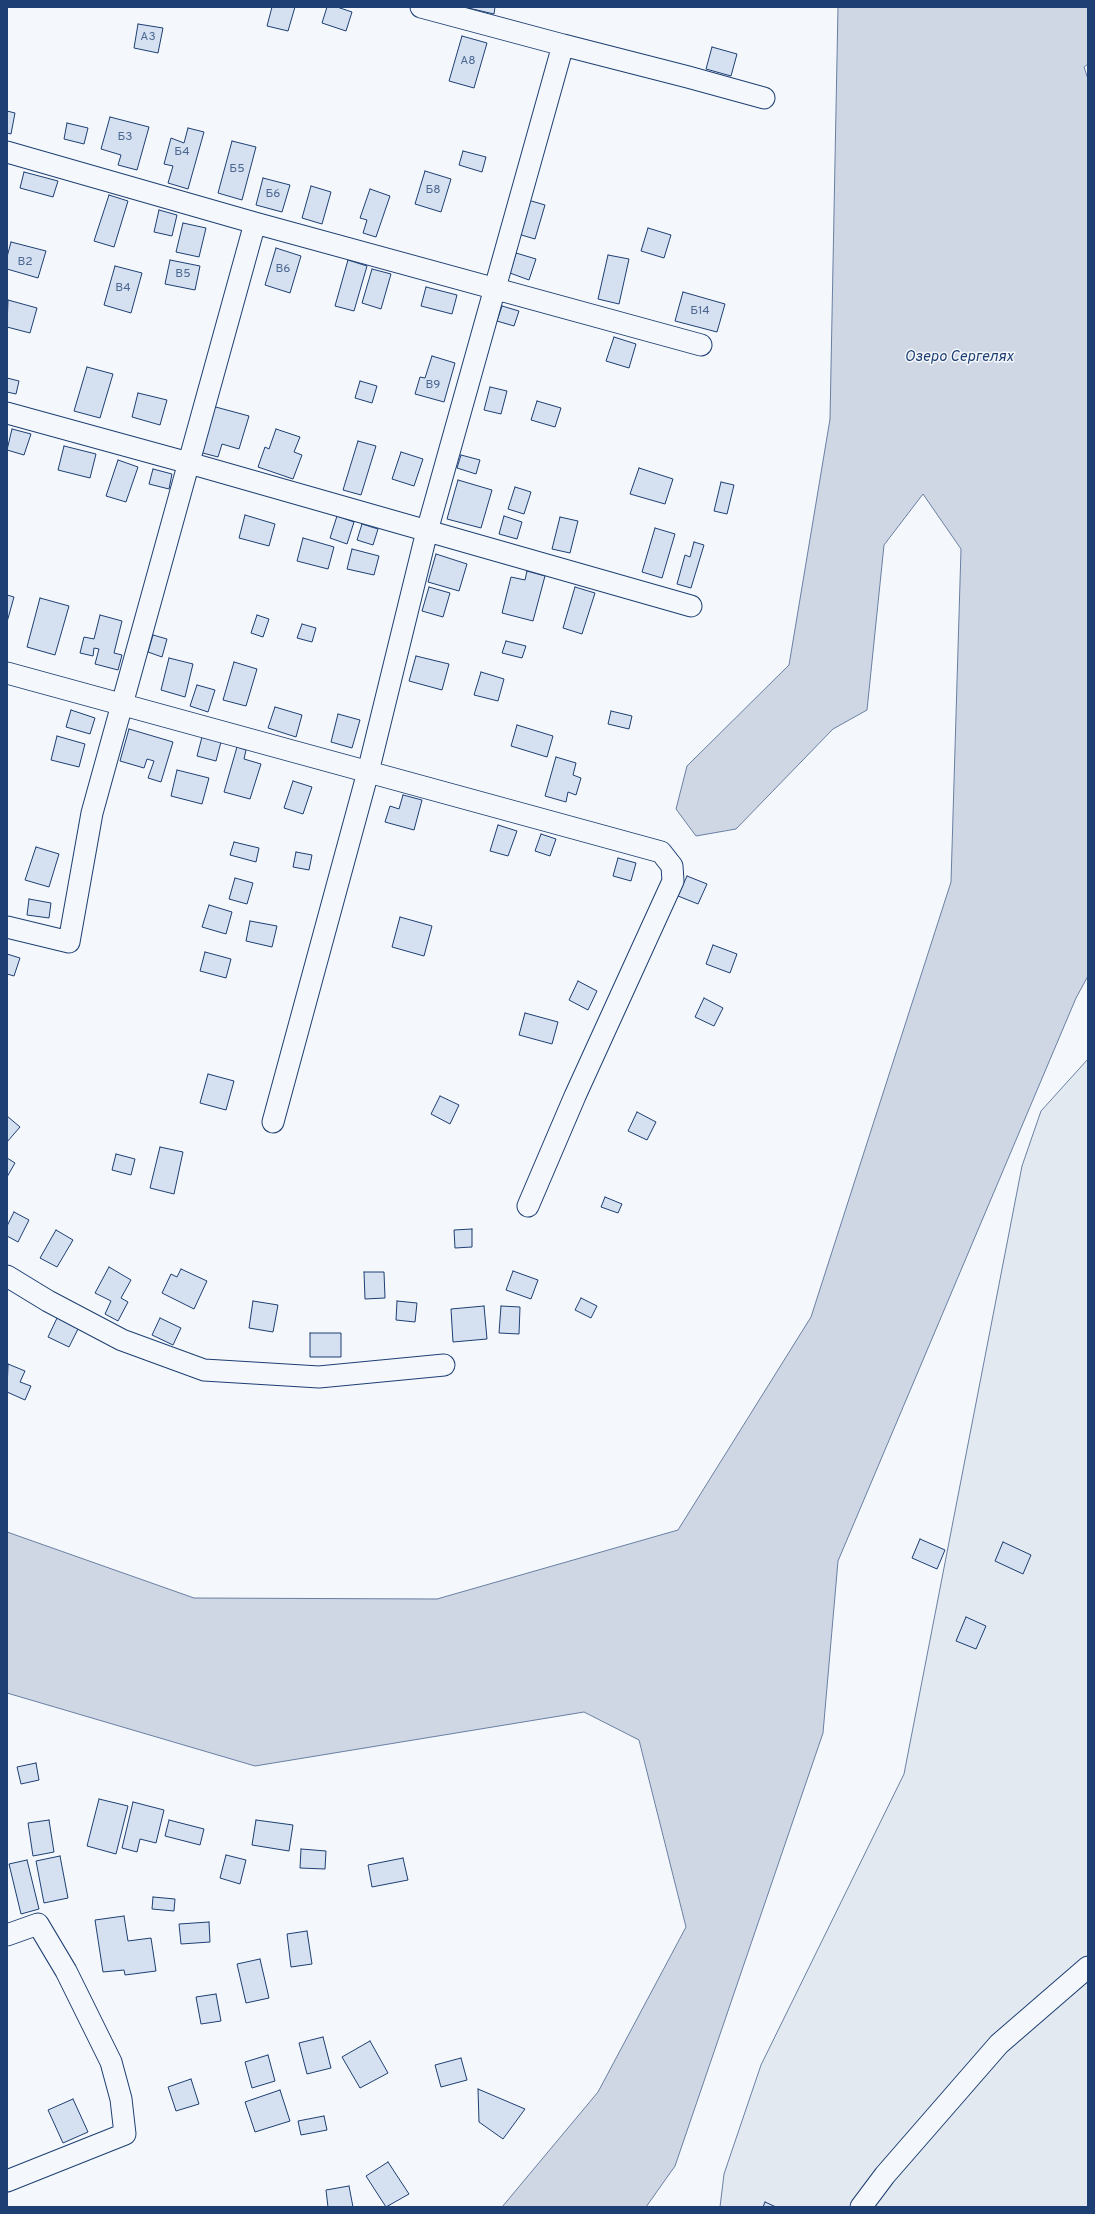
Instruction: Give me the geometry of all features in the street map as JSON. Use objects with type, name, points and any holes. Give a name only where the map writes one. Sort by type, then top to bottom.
[{"type":"street","points":[[421,7],[563,46],[688,77],[764,98]]},
{"type":"street","points":[[273,1122],[368,772],[427,531],[563,46]]},
{"type":"street","points":[[7,152],[255,223],[701,344]]},
{"type":"street","points":[[7,927],[69,942],[92,813],[255,223]]},
{"type":"street","points":[[7,413],[189,463],[691,606]]},
{"type":"street","points":[[7,673],[661,852],[672,866],[673,881],[575,1096],[528,1206]]},
{"type":"street","points":[[7,1276],[48,1301],[122,1340],[204,1370],[319,1377],[444,1366]]},
{"type":"street","points":[[7,1935],[38,1924],[66,1970],[111,2062],[121,2099],[125,2134],[7,2181]]},
{"type":"street","points":[[861,2207],[885,2175],[999,2044],[1088,1967]]},
{"type":"shaded area","points":[[1088,1059],[1088,2207],[720,2207],[724,2174],[761,2065],[904,1774],[1022,1166],[1041,1111]]},
{"type":"water","name":"Озеро Сергелях","points":[[838,7],[1088,7],[1088,64],[1084,67],[1088,79],[1088,976],[1076,998],[838,1561],[823,1733],[675,2166],[646,2207],[502,2207],[598,2092],[686,1927],[639,1740],[584,1712],[255,1766],[7,1693],[7,1532],[194,1598],[437,1599],[678,1530],[811,1317],[951,882],[961,549],[923,494],[884,545],[867,710],[833,729],[736,829],[696,836],[676,809],[687,766],[789,665],[830,419]]},
{"type":"building","points":[[272,7],[295,7],[288,31],[267,26]]},
{"type":"building","points":[[327,7],[337,7],[352,12],[346,31],[322,23]]},
{"type":"building","points":[[464,7],[495,7],[494,14]]},
{"type":"building","points":[[138,24],[163,28],[158,53],[134,48]]},
{"type":"building","points":[[462,36],[487,43],[474,88],[449,81]]},
{"type":"building","points":[[712,47],[737,54],[731,76],[706,69]]},
{"type":"building","points":[[7,111],[15,113],[11,134],[7,133]]},
{"type":"building","points":[[110,117],[149,127],[137,170],[118,165],[121,155],[101,149]]},
{"type":"building","points":[[67,123],[88,128],[84,144],[64,139]]},
{"type":"building","points":[[188,128],[204,132],[188,189],[168,183],[173,166],[164,164],[171,138],[184,143]]},
{"type":"building","points":[[232,141],[256,147],[242,200],[218,193]]},
{"type":"building","points":[[463,151],[486,157],[482,172],[459,165]]},
{"type":"building","points":[[425,171],[451,179],[441,212],[415,204]]},
{"type":"building","points":[[24,172],[58,181],[53,197],[20,188]]},
{"type":"building","points":[[263,178],[290,185],[282,212],[256,205]]},
{"type":"building","points":[[311,186],[331,192],[322,224],[302,218]]},
{"type":"building","points":[[370,189],[390,196],[376,237],[363,233],[367,220],[360,218]]},
{"type":"building","points":[[109,195],[128,201],[114,247],[94,241]]},
{"type":"building","points":[[528,200],[545,205],[535,239],[518,234]]},
{"type":"building","points":[[159,210],[177,215],[172,236],[154,232]]},
{"type":"building","points":[[183,223],[206,228],[199,257],[176,252]]},
{"type":"building","points":[[648,228],[671,235],[664,258],[641,251]]},
{"type":"building","points":[[11,242],[46,251],[38,278],[7,269],[7,257]]},
{"type":"building","points":[[276,248],[301,256],[290,293],[265,285]]},
{"type":"building","points":[[516,253],[536,259],[529,280],[510,273]]},
{"type":"building","points":[[608,255],[629,259],[619,304],[598,299]]},
{"type":"building","points":[[170,260],[200,266],[195,290],[165,284]]},
{"type":"building","points":[[348,260],[367,266],[354,311],[335,306]]},
{"type":"building","points":[[115,266],[142,273],[131,313],[104,305]]},
{"type":"building","points":[[372,269],[391,274],[381,309],[362,303]]},
{"type":"building","points":[[426,287],[457,295],[452,314],[421,306]]},
{"type":"building","points":[[683,292],[725,304],[717,332],[675,321]]},
{"type":"building","points":[[8,300],[37,308],[30,333],[7,327]]},
{"type":"building","points":[[502,306],[519,311],[514,326],[497,321]]},
{"type":"building","points":[[614,337],[636,344],[629,368],[606,361]]},
{"type":"building","points":[[432,356],[455,363],[444,402],[415,394],[420,377],[425,378]]},
{"type":"building","points":[[87,367],[113,374],[100,418],[74,411]]},
{"type":"building","points":[[7,378],[19,381],[16,394],[7,392]]},
{"type":"building","points":[[360,381],[377,386],[372,403],[355,398]]},
{"type":"building","points":[[490,387],[507,391],[501,414],[484,410]]},
{"type":"building","points":[[138,393],[167,400],[160,425],[132,417]]},
{"type":"building","points":[[537,401],[561,408],[555,427],[531,420]]},
{"type":"building","points":[[212,406],[249,416],[239,449],[222,444],[218,457],[199,452]]},
{"type":"building","points":[[12,429],[31,434],[24,455],[7,450]]},
{"type":"building","points":[[276,429],[300,437],[294,452],[302,455],[293,479],[258,467],[265,447],[269,449]]},
{"type":"building","points":[[358,441],[376,446],[361,495],[343,490]]},
{"type":"building","points":[[64,446],[96,454],[90,478],[58,470]]},
{"type":"building","points":[[401,452],[423,459],[414,486],[392,479]]},
{"type":"building","points":[[461,455],[480,460],[476,474],[457,468]]},
{"type":"building","points":[[118,460],[138,467],[126,502],[106,496]]},
{"type":"building","points":[[639,468],[673,479],[665,504],[630,494]]},
{"type":"building","points":[[153,469],[172,474],[169,489],[149,484]]},
{"type":"building","points":[[458,480],[492,490],[481,528],[447,519]]},
{"type":"building","points":[[721,482],[734,485],[727,514],[714,511]]},
{"type":"building","points":[[515,487],[531,492],[524,514],[508,509]]},
{"type":"building","points":[[245,515],[275,524],[269,546],[239,538]]},
{"type":"building","points":[[337,516],[354,522],[347,544],[330,538]]},
{"type":"building","points":[[504,516],[522,522],[517,539],[499,534]]},
{"type":"building","points":[[560,517],[578,521],[570,553],[552,549]]},
{"type":"building","points":[[362,524],[378,529],[373,545],[357,540]]},
{"type":"building","points":[[655,528],[675,534],[662,578],[642,572]]},
{"type":"building","points":[[303,538],[334,547],[328,569],[297,561]]},
{"type":"building","points":[[694,542],[704,545],[691,588],[677,584],[685,555],[690,557]]},
{"type":"building","points":[[352,549],[379,556],[374,575],[347,569]]},
{"type":"building","points":[[436,554],[467,564],[459,591],[428,582]]},
{"type":"building","points":[[527,571],[545,576],[533,621],[502,613],[511,577],[525,580]]},
{"type":"building","points":[[429,587],[450,593],[443,617],[422,611]]},
{"type":"building","points":[[575,587],[595,593],[582,634],[563,628]]},
{"type":"building","points":[[7,595],[14,597],[7,622]]},
{"type":"building","points":[[40,598],[69,606],[55,655],[27,647]]},
{"type":"building","points":[[100,615],[122,621],[114,653],[122,655],[118,670],[95,664],[99,649],[94,648],[93,656],[80,653],[84,637],[94,639]]},
{"type":"building","points":[[257,615],[269,619],[263,637],[251,633]]},
{"type":"building","points":[[302,624],[316,628],[312,642],[297,638]]},
{"type":"building","points":[[153,635],[167,639],[162,657],[148,652]]},
{"type":"building","points":[[506,641],[526,646],[522,658],[502,653]]},
{"type":"building","points":[[416,656],[449,664],[442,690],[409,681]]},
{"type":"building","points":[[169,658],[193,664],[185,697],[161,690]]},
{"type":"building","points":[[234,662],[257,669],[246,706],[223,700]]},
{"type":"building","points":[[481,672],[504,679],[498,701],[474,695]]},
{"type":"building","points":[[197,685],[215,690],[208,712],[190,706]]},
{"type":"building","points":[[275,707],[302,715],[296,737],[268,728]]},
{"type":"building","points":[[71,710],[95,718],[90,734],[66,727]]},
{"type":"building","points":[[611,711],[632,716],[629,729],[608,724]]},
{"type":"building","points":[[338,714],[360,720],[352,748],[331,742]]},
{"type":"building","points":[[517,725],[553,736],[547,757],[511,746]]},
{"type":"building","points":[[129,729],[173,742],[161,782],[148,778],[154,761],[147,759],[144,768],[120,761]]},
{"type":"building","points":[[57,736],[85,744],[79,767],[51,760]]},
{"type":"building","points":[[202,737],[221,742],[216,761],[197,756]]},
{"type":"building","points":[[237,747],[246,750],[244,759],[261,764],[250,799],[224,792]]},
{"type":"building","points":[[556,757],[576,763],[573,775],[581,778],[576,795],[568,792],[566,802],[545,796]]},
{"type":"building","points":[[177,770],[209,778],[202,804],[171,796]]},
{"type":"building","points":[[293,781],[312,787],[303,814],[284,808]]},
{"type":"building","points":[[403,795],[422,800],[414,830],[385,822],[390,806],[399,809]]},
{"type":"building","points":[[498,825],[517,831],[508,856],[490,851]]},
{"type":"building","points":[[541,834],[556,839],[550,856],[535,851]]},
{"type":"building","points":[[234,842],[259,848],[256,862],[230,855]]},
{"type":"building","points":[[36,847],[59,854],[49,887],[25,880]]},
{"type":"building","points":[[296,852],[312,855],[309,870],[293,867]]},
{"type":"building","points":[[618,858],[636,863],[631,881],[613,876]]},
{"type":"building","points":[[687,876],[707,884],[698,904],[678,896]]},
{"type":"building","points":[[235,878],[253,883],[247,904],[229,899]]},
{"type":"building","points":[[29,899],[51,903],[49,918],[27,915]]},
{"type":"building","points":[[209,905],[232,912],[226,934],[202,927]]},
{"type":"building","points":[[400,917],[432,926],[424,956],[392,947]]},
{"type":"building","points":[[250,921],[277,926],[272,947],[246,941]]},
{"type":"building","points":[[713,945],[737,954],[730,973],[706,964]]},
{"type":"building","points":[[205,952],[231,959],[226,978],[200,971]]},
{"type":"building","points":[[7,954],[20,958],[14,976],[7,974]]},
{"type":"building","points":[[578,981],[597,991],[588,1010],[569,1000]]},
{"type":"building","points":[[704,998],[723,1008],[714,1026],[695,1017]]},
{"type":"building","points":[[525,1013],[558,1022],[552,1044],[519,1035]]},
{"type":"building","points":[[208,1074],[234,1081],[226,1110],[200,1103]]},
{"type":"building","points":[[440,1096],[459,1105],[450,1124],[431,1114]]},
{"type":"building","points":[[637,1112],[656,1122],[647,1140],[628,1131]]},
{"type":"building","points":[[7,1116],[20,1127],[7,1142]]},
{"type":"building","points":[[160,1147],[183,1152],[174,1194],[150,1188]]},
{"type":"building","points":[[116,1154],[135,1159],[131,1175],[112,1170]]},
{"type":"building","points":[[7,1158],[15,1163],[7,1177]]},
{"type":"building","points":[[605,1197],[622,1204],[618,1213],[601,1207]]},
{"type":"building","points":[[14,1212],[29,1220],[18,1242],[7,1236],[7,1226]]},
{"type":"building","points":[[472,1229],[472,1247],[455,1248],[454,1230]]},
{"type":"building","points":[[56,1230],[73,1240],[57,1267],[40,1258]]},
{"type":"building","points":[[109,1267],[131,1280],[121,1298],[128,1302],[118,1321],[105,1314],[111,1301],[95,1293]]},
{"type":"building","points":[[181,1269],[207,1281],[194,1309],[162,1293],[171,1274],[177,1277]]},
{"type":"building","points":[[513,1271],[538,1280],[531,1299],[506,1290]]},
{"type":"building","points":[[364,1272],[384,1272],[385,1298],[365,1299]]},
{"type":"building","points":[[581,1298],[597,1306],[591,1318],[575,1310]]},
{"type":"building","points":[[253,1301],[278,1305],[273,1332],[249,1328]]},
{"type":"building","points":[[397,1301],[417,1303],[415,1322],[396,1320]]},
{"type":"building","points":[[484,1306],[487,1339],[453,1342],[451,1309]]},
{"type":"building","points":[[501,1306],[520,1307],[519,1334],[499,1333]]},
{"type":"building","points":[[58,1316],[79,1327],[69,1347],[48,1337]]},
{"type":"building","points":[[160,1318],[181,1328],[173,1345],[152,1335]]},
{"type":"building","points":[[310,1333],[341,1333],[341,1357],[310,1357]]},
{"type":"building","points":[[8,1364],[25,1371],[20,1382],[31,1386],[25,1400],[7,1392]]},
{"type":"building","points":[[920,1539],[945,1550],[937,1569],[912,1558]]},
{"type":"building","points":[[1003,1542],[1031,1555],[1023,1574],[995,1561]]},
{"type":"building","points":[[966,1617],[986,1626],[976,1649],[956,1641]]},
{"type":"building","points":[[36,1763],[39,1780],[21,1784],[17,1767]]},
{"type":"building","points":[[99,1799],[128,1806],[116,1854],[87,1846]]},
{"type":"building","points":[[133,1802],[164,1810],[156,1843],[140,1839],[137,1852],[122,1848]]},
{"type":"building","points":[[49,1820],[54,1852],[33,1856],[28,1823]]},
{"type":"building","points":[[169,1820],[204,1829],[200,1845],[165,1836]]},
{"type":"building","points":[[256,1820],[293,1825],[289,1851],[252,1845]]},
{"type":"building","points":[[301,1849],[326,1851],[325,1869],[300,1868]]},
{"type":"building","points":[[226,1855],[246,1860],[240,1884],[220,1878]]},
{"type":"building","points":[[60,1856],[68,1898],[44,1903],[36,1861]]},
{"type":"building","points":[[403,1858],[408,1880],[372,1887],[368,1865]]},
{"type":"building","points":[[27,1860],[39,1909],[21,1914],[9,1864]]},
{"type":"building","points":[[153,1897],[175,1899],[174,1911],[152,1909]]},
{"type":"building","points":[[124,1916],[128,1941],[151,1938],[156,1971],[125,1975],[124,1970],[103,1972],[95,1920]]},
{"type":"building","points":[[209,1922],[210,1942],[181,1944],[179,1924]]},
{"type":"building","points":[[307,1931],[312,1964],[291,1967],[287,1934]]},
{"type":"building","points":[[260,1959],[269,1998],[246,2003],[237,1964]]},
{"type":"building","points":[[216,1994],[221,2021],[201,2024],[196,1997]]},
{"type":"building","points":[[323,2037],[331,2068],[307,2074],[299,2043]]},
{"type":"building","points":[[370,2041],[388,2073],[360,2088],[342,2057]]},
{"type":"building","points":[[268,2055],[275,2081],[252,2088],[245,2062]]},
{"type":"building","points":[[461,2058],[467,2080],[441,2087],[435,2065]]},
{"type":"building","points":[[191,2079],[199,2104],[176,2111],[168,2087]]},
{"type":"building","points":[[478,2089],[525,2109],[503,2139],[479,2122]]},
{"type":"building","points":[[280,2090],[290,2121],[255,2132],[245,2102]]},
{"type":"building","points":[[73,2099],[88,2132],[63,2143],[48,2110]]},
{"type":"building","points":[[324,2116],[327,2130],[301,2135],[298,2121]]},
{"type":"building","points":[[388,2162],[409,2194],[386,2207],[366,2176]]},
{"type":"building","points":[[349,2186],[353,2207],[328,2207],[326,2190]]},
{"type":"building","points":[[765,2202],[776,2207],[763,2207]]}]
